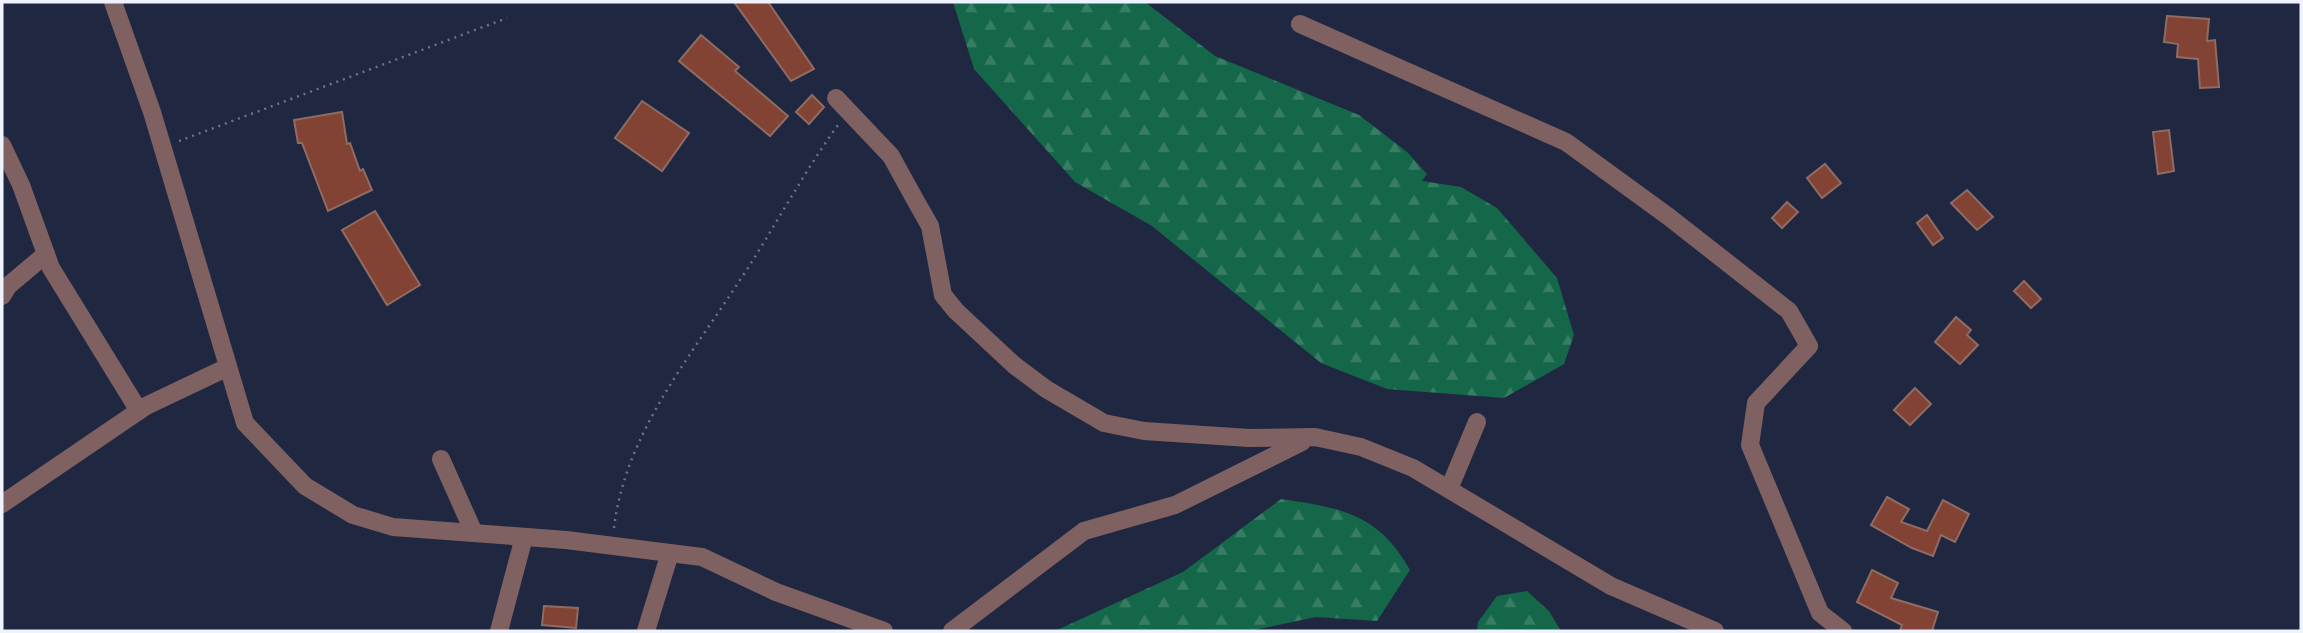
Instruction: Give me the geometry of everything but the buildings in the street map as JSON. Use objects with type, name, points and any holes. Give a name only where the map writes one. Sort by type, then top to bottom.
[{"type":"street","points":[[117,3],[246,423],[305,486],[353,515],[393,527],[524,537],[702,557],[776,592],[884,631]]},
{"type":"street","points":[[1300,24],[1566,142],[1669,217],[1790,311],[1809,346],[1756,403],[1750,445],[1820,613],[1843,631]]},
{"type":"street","points":[[836,97],[891,156],[930,226],[943,295],[956,311],[1014,365],[1046,388],[1104,423],[1144,431],[1249,438],[1315,438],[1361,447],[1413,468],[1611,586],[1715,631]]},
{"type":"street","points":[[2,145],[51,268],[139,411]]},
{"type":"street","points":[[2,296],[8,286],[46,254]]},
{"type":"street","points":[[2,504],[139,411],[228,368]]},
{"type":"street","points":[[1449,489],[1477,422]]},
{"type":"street","points":[[952,631],[1084,531],[1175,505],[1265,461],[1284,448],[1315,438]]},
{"type":"street","points":[[441,459],[474,533]]},
{"type":"street","points":[[499,631],[524,537]]},
{"type":"street","points":[[646,631],[670,553]]},
{"type":"path","points":[[163,147],[507,18]]},
{"type":"path","points":[[612,546],[618,493],[633,453],[678,372],[739,282],[805,170],[849,111]]},
{"type":"green space","points":[[953,2],[1145,2],[1215,56],[1359,115],[1407,152],[1427,174],[1422,181],[1461,187],[1497,208],[1557,278],[1574,335],[1564,364],[1504,398],[1387,389],[1321,363],[1152,226],[1075,182],[974,69]]},
{"type":"green space","points":[[1281,499],[1340,510],[1356,516],[1385,536],[1398,551],[1410,570],[1377,621],[1316,617],[1250,631],[1055,631],[1183,572]]},
{"type":"green space","points":[[1527,591],[1549,611],[1561,631],[1477,631],[1478,622],[1497,596]]}]
